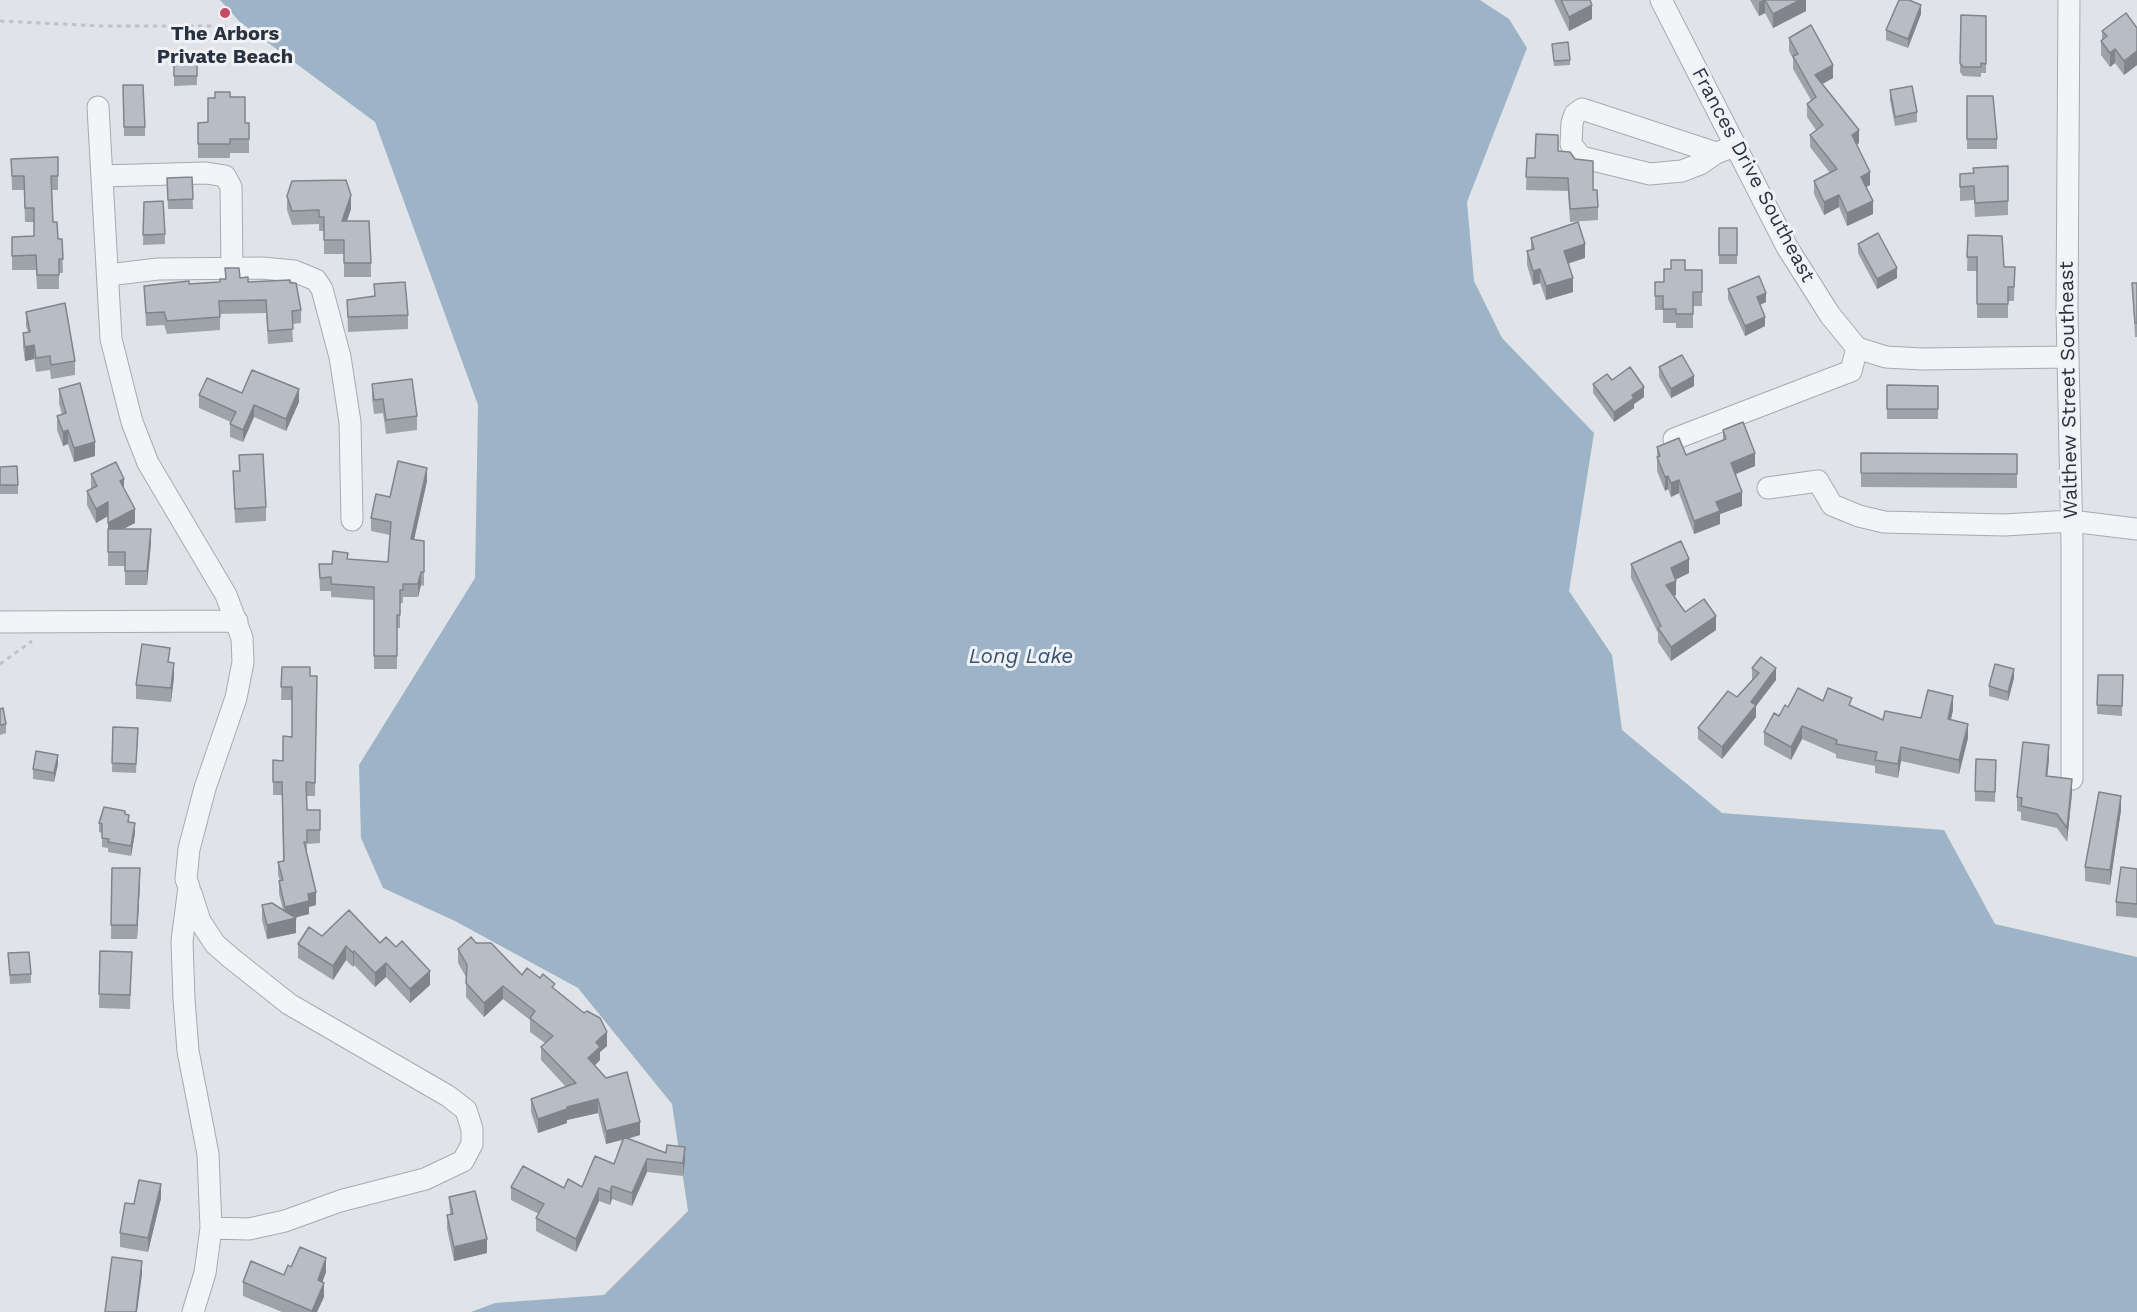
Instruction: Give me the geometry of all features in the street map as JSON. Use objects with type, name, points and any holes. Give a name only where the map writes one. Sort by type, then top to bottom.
[{"type":"street","name":"Frances Drive Southeast","points":[[1661,0],[1726,149],[1830,315],[1857,348]]},
{"type":"street","name":"Walthew Street Southeast","points":[[2069,0],[2067,357],[2071,521],[2072,779]]},
{"type":"street","points":[[98,107],[111,339],[132,422],[148,463],[173,510],[201,550],[237,621],[242,638],[243,662],[236,698],[206,788],[189,849],[186,879],[200,921],[215,944],[289,1004],[448,1096],[466,1110],[472,1129],[472,1144],[464,1161],[425,1179],[340,1201],[276,1223],[249,1229],[211,1228]]},
{"type":"street","points":[[1582,108],[1726,149],[1682,171],[1650,174],[1581,157],[1571,144],[1572,123],[1575,114],[1582,108]]},
{"type":"street","points":[[102,176],[206,173],[225,176],[231,187],[232,268]]},
{"type":"street","points":[[108,275],[158,269],[232,268],[294,271],[316,280],[322,289],[340,357],[350,422],[352,520]]},
{"type":"street","points":[[1674,439],[1851,371],[1857,348],[1886,357],[1922,359],[2067,357]]},
{"type":"street","points":[[1768,488],[1818,481],[1832,505],[1859,516],[1884,522],[2004,525],[2071,521],[2137,529]]},
{"type":"street","points":[[0,622],[237,621]]},
{"type":"street","points":[[189,886],[182,941],[184,999],[188,1051],[208,1154],[211,1228],[205,1273],[193,1312]]},
{"type":"path","points":[[0,21],[102,26],[226,26]]},
{"type":"path","points":[[0,664],[35,640]]},
{"type":"water","name":"Long Lake","points":[[220,0],[1480,0],[1509,19],[1527,48],[1467,202],[1474,281],[1502,338],[1594,433],[1569,591],[1612,655],[1622,730],[1722,813],[1944,830],[1995,924],[2137,957],[2137,1312],[471,1312],[495,1303],[604,1295],[688,1211],[672,1104],[578,988],[455,921],[383,888],[361,838],[359,765],[475,578],[478,405],[375,122],[240,22]]},
{"type":"building","points":[[1561,0],[1590,0],[1592,5],[1569,17]]},
{"type":"building","points":[[1765,0],[1800,0],[1773,14]]},
{"type":"building","points":[[1899,0],[1909,0],[1921,5],[1908,39],[1886,30]]},
{"type":"building","points":[[2126,13],[2137,28],[2137,51],[2124,61],[2115,49],[2110,53],[2101,41],[2107,36],[2102,31]]},
{"type":"building","points":[[1961,15],[1986,16],[1986,64],[1981,63],[1981,67],[1963,67],[1960,63]]},
{"type":"building","points":[[1811,25],[1833,65],[1815,75],[1859,130],[1852,135],[1870,172],[1861,177],[1873,201],[1847,213],[1839,195],[1824,202],[1814,181],[1837,169],[1810,135],[1823,125],[1807,104],[1816,97],[1793,56],[1798,54],[1789,38]]},
{"type":"building","points":[[1568,42],[1570,60],[1554,61],[1552,44]]},
{"type":"building","points":[[179,54],[197,54],[197,76],[174,76],[174,64],[179,64]]},
{"type":"building","points":[[123,85],[143,85],[145,127],[124,127]]},
{"type":"building","points":[[1912,86],[1917,112],[1895,117],[1890,90]]},
{"type":"building","points":[[215,92],[230,92],[230,97],[245,97],[245,123],[249,123],[249,139],[230,139],[230,144],[198,144],[198,123],[208,122],[208,98],[215,98]]},
{"type":"building","points":[[1967,96],[1993,96],[1997,139],[1967,139]]},
{"type":"building","points":[[1536,134],[1558,135],[1558,151],[1570,152],[1575,159],[1593,161],[1593,190],[1597,190],[1598,207],[1570,209],[1568,178],[1526,177],[1527,158],[1535,158]]},
{"type":"building","points":[[58,157],[58,176],[51,176],[53,222],[57,222],[58,239],[62,239],[63,259],[59,259],[59,275],[37,275],[36,255],[12,256],[12,237],[34,236],[34,208],[25,208],[24,176],[12,176],[11,159]]},
{"type":"building","points":[[2008,166],[2008,201],[1975,203],[1974,186],[1960,187],[1960,174],[1974,173],[1973,168]]},
{"type":"building","points":[[192,177],[193,199],[168,200],[167,178]]},
{"type":"building","points":[[346,180],[351,195],[342,221],[369,221],[371,263],[344,263],[344,240],[324,240],[324,217],[319,217],[319,210],[292,211],[287,196],[292,181]]},
{"type":"building","points":[[163,201],[165,234],[143,235],[144,202]]},
{"type":"building","points":[[1578,222],[1585,244],[1564,251],[1573,278],[1546,286],[1540,269],[1533,271],[1527,251],[1534,249],[1531,238]]},
{"type":"building","points":[[1719,228],[1737,228],[1737,255],[1719,255]]},
{"type":"building","points":[[1878,233],[1897,268],[1877,279],[1858,244]]},
{"type":"building","points":[[1968,235],[2002,236],[2004,267],[2015,267],[2014,287],[2008,287],[2008,304],[1977,304],[1977,257],[1967,257]]},
{"type":"building","points":[[1671,260],[1685,260],[1685,270],[1702,270],[1702,292],[1693,292],[1693,314],[1676,314],[1676,309],[1663,309],[1663,296],[1655,296],[1655,282],[1664,282],[1664,269],[1671,269]]},
{"type":"building","points":[[225,268],[239,268],[240,278],[248,277],[248,282],[290,280],[290,283],[296,283],[301,310],[292,311],[293,329],[268,331],[266,300],[219,301],[220,317],[167,321],[164,312],[146,313],[144,286],[189,281],[189,284],[220,282],[220,279],[226,279]]},
{"type":"building","points":[[1759,276],[1766,293],[1757,297],[1765,317],[1745,326],[1728,289]]},
{"type":"building","points":[[405,282],[408,315],[348,317],[347,300],[375,296],[374,284]]},
{"type":"building","points":[[2132,283],[2137,283],[2137,323],[2135,323]]},
{"type":"building","points":[[65,303],[75,361],[51,365],[50,356],[36,358],[34,345],[25,347],[23,333],[30,332],[26,312]]},
{"type":"building","points":[[1682,355],[1694,376],[1671,389],[1659,367]]},
{"type":"building","points":[[1630,367],[1644,387],[1632,395],[1634,398],[1614,412],[1593,384],[1607,374],[1612,380]]},
{"type":"building","points":[[252,370],[299,389],[286,419],[254,405],[243,430],[230,424],[236,412],[199,395],[207,378],[242,393]]},
{"type":"building","points":[[412,379],[417,416],[386,420],[383,399],[374,400],[372,384]]},
{"type":"building","points":[[80,383],[95,442],[74,448],[68,430],[63,432],[57,416],[66,413],[59,389]]},
{"type":"building","points":[[1887,385],[1938,386],[1938,409],[1887,409]]},
{"type":"building","points":[[1743,422],[1755,453],[1731,463],[1742,492],[1716,502],[1720,511],[1694,521],[1679,480],[1671,483],[1668,476],[1665,477],[1657,457],[1660,456],[1657,447],[1679,438],[1686,455],[1726,439],[1723,430]]},
{"type":"building","points":[[1861,453],[2017,454],[2017,474],[1861,473]]},
{"type":"building","points":[[263,454],[266,507],[235,509],[233,471],[240,471],[239,455]]},
{"type":"building","points":[[398,461],[427,468],[411,539],[424,541],[424,572],[421,572],[418,584],[403,584],[403,590],[400,590],[400,615],[397,615],[397,656],[374,656],[374,587],[331,584],[331,577],[320,578],[319,564],[332,564],[333,551],[348,553],[347,559],[388,562],[391,522],[371,518],[376,494],[390,497]]},
{"type":"building","points":[[116,462],[124,479],[120,481],[135,509],[108,523],[108,502],[96,509],[87,491],[97,486],[91,474]]},
{"type":"building","points":[[17,466],[18,485],[0,485],[0,467]]},
{"type":"building","points":[[108,529],[151,529],[147,571],[125,571],[125,552],[108,552]]},
{"type":"building","points":[[1681,541],[1689,559],[1671,568],[1676,581],[1666,585],[1685,612],[1704,599],[1716,616],[1671,647],[1658,628],[1661,626],[1631,564]]},
{"type":"building","points":[[142,644],[170,648],[168,662],[174,663],[171,688],[136,685]]},
{"type":"building","points":[[1761,657],[1776,668],[1751,702],[1756,705],[1722,747],[1698,728],[1728,691],[1737,697],[1759,673],[1752,668]]},
{"type":"building","points":[[1995,664],[2014,669],[2008,692],[1989,686]]},
{"type":"building","points":[[282,667],[310,667],[310,676],[317,676],[315,783],[306,782],[307,810],[320,810],[320,830],[307,830],[307,842],[304,842],[316,892],[308,894],[309,901],[285,907],[279,881],[283,880],[278,862],[284,861],[282,782],[273,782],[273,760],[283,761],[283,736],[292,737],[292,687],[281,687]]},
{"type":"building","points":[[2098,675],[2123,675],[2122,706],[2097,705]]},
{"type":"building","points":[[1798,688],[1823,701],[1828,688],[1852,698],[1849,705],[1883,720],[1885,711],[1921,718],[1928,690],[1953,696],[1948,719],[1968,724],[1959,760],[1901,747],[1898,764],[1875,760],[1877,752],[1836,744],[1837,740],[1802,726],[1791,747],[1764,732],[1774,713],[1779,716],[1785,705],[1788,707]]},
{"type":"building","points":[[3,708],[6,724],[0,725],[0,709]]},
{"type":"building","points":[[113,727],[138,728],[136,764],[112,763]]},
{"type":"building","points":[[2023,742],[2049,745],[2046,776],[2072,779],[2067,828],[2057,814],[2021,806],[2022,798],[2017,797]]},
{"type":"building","points":[[36,751],[58,755],[54,773],[33,769]]},
{"type":"building","points":[[1976,759],[1996,760],[1995,792],[1975,791]]},
{"type":"building","points":[[2099,792],[2121,796],[2110,870],[2085,867]]},
{"type":"building","points":[[104,807],[125,811],[125,814],[129,815],[128,822],[135,823],[131,846],[108,842],[109,839],[102,838],[102,824],[99,823]]},
{"type":"building","points":[[2121,867],[2137,869],[2137,904],[2116,902]]},
{"type":"building","points":[[112,868],[140,868],[137,925],[111,925]]},
{"type":"building","points":[[272,903],[296,918],[267,925],[262,905]]},
{"type":"building","points":[[349,910],[380,943],[386,937],[396,947],[402,941],[430,971],[410,989],[386,963],[375,973],[346,946],[333,966],[298,944],[309,927],[322,936]]},
{"type":"building","points":[[471,937],[476,943],[491,943],[522,975],[527,968],[540,978],[543,974],[555,984],[552,987],[584,1013],[587,1011],[600,1018],[607,1032],[596,1042],[600,1047],[588,1058],[606,1078],[627,1072],[640,1122],[606,1131],[598,1099],[567,1107],[567,1109],[538,1119],[531,1099],[576,1083],[541,1047],[553,1036],[530,1018],[535,1011],[503,986],[484,1003],[466,983],[467,965],[458,949]]},
{"type":"building","points":[[100,951],[132,952],[130,995],[99,994]]},
{"type":"building","points":[[29,952],[31,974],[10,975],[8,953]]},
{"type":"building","points":[[624,1137],[666,1153],[667,1145],[685,1147],[683,1163],[647,1159],[632,1193],[612,1186],[610,1192],[599,1188],[576,1239],[536,1218],[544,1204],[511,1187],[523,1166],[564,1188],[568,1179],[582,1187],[595,1156],[614,1164]]},
{"type":"building","points":[[139,1180],[161,1184],[148,1238],[120,1233],[125,1203],[134,1204]]},
{"type":"building","points":[[475,1191],[487,1239],[454,1247],[447,1215],[453,1214],[449,1197]]},
{"type":"building","points":[[300,1247],[326,1258],[318,1280],[324,1283],[312,1311],[243,1282],[251,1261],[284,1275],[288,1265],[291,1267]]},
{"type":"building","points":[[112,1257],[142,1261],[136,1312],[105,1312]]},
{"type":"place","name":"The Arbors Private Beach","points":[[225,13]]}]
